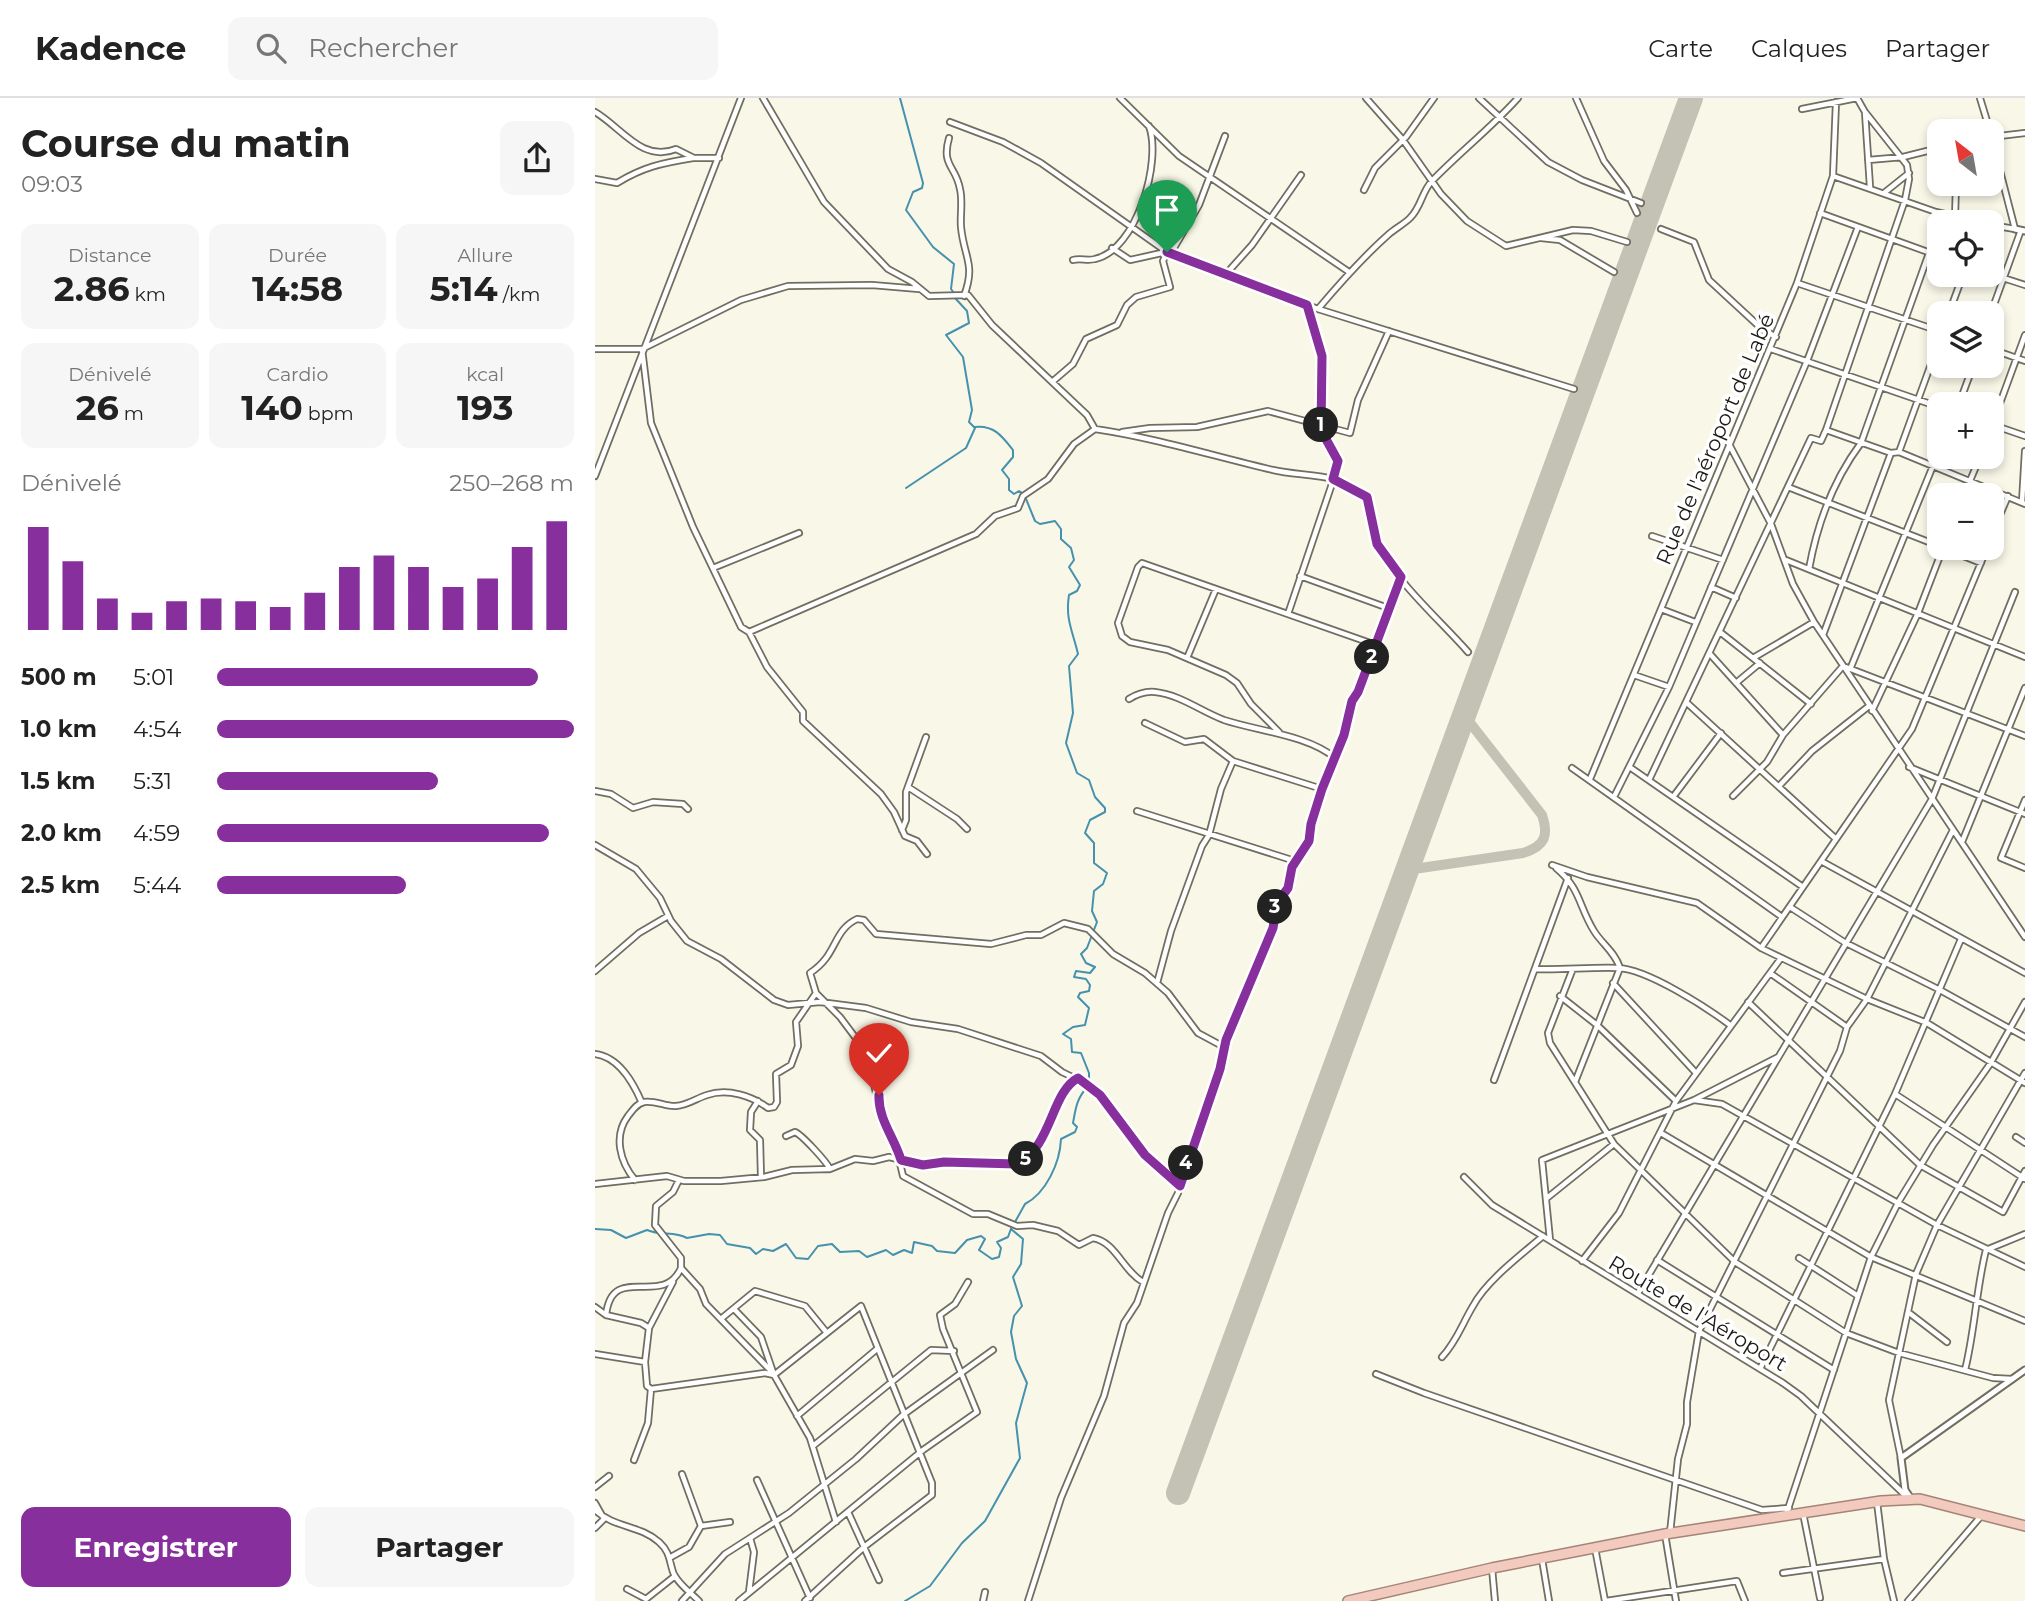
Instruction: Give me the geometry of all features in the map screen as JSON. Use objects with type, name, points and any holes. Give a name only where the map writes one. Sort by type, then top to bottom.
[{"type":"highway","points":[[1348,1601],[1370,1599],[1492,1568],[1667,1534],[1787,1512],[1877,1502],[1905,1495],[2025,1526]]},
{"type":"street","points":[[595,476],[741,98]]},
{"type":"street","points":[[763,98],[824,202],[888,269],[929,296],[968,296],[992,325],[1087,415],[1095,429]]},
{"type":"street","points":[[1120,98],[1178,156],[1349,272]]},
{"type":"street","points":[[1366,98],[1403,140],[1441,194],[1467,220],[1506,246],[1537,237],[1580,230],[1627,242]]},
{"type":"street","points":[[1364,190],[1375,168],[1403,140],[1434,98]]},
{"type":"street","points":[[1479,98],[1548,162],[1641,203]]},
{"type":"street","points":[[1318,309],[1349,272],[1410,219],[1433,180],[1518,98]]},
{"type":"street","points":[[1576,98],[1604,161],[1637,213]]},
{"type":"street","points":[[1649,780],[1811,438],[1821,442],[1905,200],[1909,173],[1903,157],[1865,113],[1857,98],[1802,109]]},
{"type":"street","points":[[1980,98],[1986,119]]},
{"type":"street","name":"Rue de l'aéroport de Labé","points":[[1590,779],[1797,283],[1833,176],[1836,102]]},
{"type":"street","points":[[595,112],[610,121],[631,142],[650,152],[662,155],[676,149],[694,158]]},
{"type":"street","points":[[1865,113],[1870,187]]},
{"type":"street","points":[[950,122],[981,133],[1041,163],[1169,252],[1318,309],[1574,389]]},
{"type":"street","points":[[1073,260],[1095,260],[1112,248],[1132,227],[1147,189],[1154,140],[1148,124]]},
{"type":"street","points":[[2004,136],[2025,133]]},
{"type":"street","points":[[1052,382],[1073,364],[1086,339],[1117,325],[1127,305],[1136,297],[1171,287],[1163,261],[1199,205],[1207,176],[1225,136]]},
{"type":"street","points":[[949,138],[945,157],[960,185],[961,227],[971,261],[971,276],[964,296]]},
{"type":"street","points":[[1868,160],[1903,157],[1927,151]]},
{"type":"street","points":[[595,179],[617,183],[643,167],[659,167],[665,163],[694,158],[719,159]]},
{"type":"street","points":[[1884,193],[1909,173]]},
{"type":"street","points":[[1226,274],[1252,245],[1301,175]]},
{"type":"street","points":[[1833,176],[1929,210]]},
{"type":"street","points":[[2004,177],[2020,230],[2004,278],[2025,285]]},
{"type":"street","points":[[1820,214],[1927,252]]},
{"type":"street","points":[[1615,795],[1631,768],[1669,687],[1807,361],[1858,227]]},
{"type":"street","points":[[1661,229],[1694,242],[1709,281],[1762,329],[1776,337]]},
{"type":"street","points":[[1537,237],[1560,240],[1614,272]]},
{"type":"street","points":[[1112,248],[1130,260],[1169,252]]},
{"type":"street","points":[[1809,569],[1815,538],[1829,503],[1861,443],[1927,259]]},
{"type":"street","points":[[1797,283],[1927,327]]},
{"type":"street","points":[[595,349],[642,349],[741,300],[788,285],[872,285],[920,289]]},
{"type":"street","points":[[1288,614],[1338,461],[1324,438],[1320,423],[1322,356],[1307,305]]},
{"type":"street","points":[[1120,433],[1150,428],[1197,428],[1257,411],[1268,411],[1350,433],[1358,400],[1389,331]]},
{"type":"street","points":[[2004,393],[2025,335]]},
{"type":"street","points":[[1771,348],[1927,403]]},
{"type":"street","points":[[642,349],[651,423],[693,527],[741,627],[749,632],[767,667],[803,712],[803,721],[880,794],[902,830],[927,854]]},
{"type":"street","points":[[2004,354],[2025,361]]},
{"type":"street","points":[[1899,452],[1927,375]]},
{"type":"street","points":[[749,632],[976,534],[995,516],[1018,508],[1025,496],[1052,475],[1079,439],[1095,429],[1215,453],[1274,470],[1333,479],[1367,497],[1377,544],[1401,577],[1468,652]]},
{"type":"street","points":[[1826,430],[1927,463]]},
{"type":"street","points":[[2004,430],[2025,436]]},
{"type":"street","points":[[1729,444],[1772,524],[1793,584],[1814,621],[2025,937]]},
{"type":"street","points":[[1942,469],[2024,503],[2025,452]]},
{"type":"street","points":[[1823,635],[1891,453]]},
{"type":"street","points":[[1851,667],[1930,469]]},
{"type":"street","points":[[1970,481],[1975,469]]},
{"type":"street","points":[[1788,487],[1927,541]]},
{"type":"street","points":[[2004,505],[2008,496]]},
{"type":"street","points":[[713,568],[799,533]]},
{"type":"street","points":[[1653,536],[1723,560]]},
{"type":"street","points":[[1786,560],[2025,657]]},
{"type":"street","points":[[1780,785],[1812,751],[1871,709],[1888,682],[1937,560]]},
{"type":"street","points":[[1974,560],[1981,563]]},
{"type":"street","points":[[1761,948],[1912,729],[1982,560]]},
{"type":"street","points":[[1279,732],[1251,704],[1237,683],[1214,668],[1130,642],[1118,631],[1121,613],[1138,567],[1145,562],[1376,645]]},
{"type":"street","points":[[1300,576],[1388,608]]},
{"type":"street","points":[[1028,1601],[1061,1498],[1104,1396],[1124,1323],[1137,1303],[1180,1186],[1220,1069],[1224,1047],[1273,928],[1277,903],[1288,888],[1296,861],[1309,841],[1311,824],[1352,701],[1358,692],[1401,577]]},
{"type":"street","points":[[1711,587],[1736,598]]},
{"type":"street","points":[[1187,658],[1216,589]]},
{"type":"street","points":[[1638,1293],[1745,1115],[1873,892],[1932,799],[2015,592]]},
{"type":"street","points":[[1661,609],[1695,622]]},
{"type":"street","points":[[1753,658],[1814,621]]},
{"type":"street","points":[[1720,632],[1811,704]]},
{"type":"street","points":[[1710,654],[1783,735]]},
{"type":"street","points":[[1736,683],[1760,663]]},
{"type":"street","points":[[1843,666],[2025,736]]},
{"type":"street","points":[[1733,796],[1761,768],[1783,735],[1843,666]]},
{"type":"street","points":[[1634,675],[1669,687]]},
{"type":"street","points":[[1962,843],[2025,688]]},
{"type":"street","points":[[1129,699],[1151,691],[1167,694],[1188,701],[1221,719],[1279,732],[1335,758]]},
{"type":"street","points":[[1686,702],[1780,785],[1836,839]]},
{"type":"street","points":[[1145,723],[1185,742],[1204,739],[1233,761],[1322,789]]},
{"type":"street","points":[[1673,797],[1721,733]]},
{"type":"street","points":[[902,830],[908,787],[926,737]]},
{"type":"street","points":[[1157,983],[1174,920],[1202,846],[1209,835],[1221,789],[1233,761]]},
{"type":"street","points":[[1909,766],[2023,813]]},
{"type":"street","points":[[1572,768],[1615,795],[1683,849],[1782,917]]},
{"type":"street","points":[[1631,768],[1803,888]]},
{"type":"street","points":[[908,787],[957,819],[967,829]]},
{"type":"street","points":[[595,791],[611,794],[633,808],[660,802],[683,804],[688,809]]},
{"type":"street","points":[[2025,800],[2023,813],[2001,858],[2025,868]]},
{"type":"street","points":[[1137,811],[1296,861]]},
{"type":"street","points":[[1676,1601],[1667,1534],[1678,1459],[1687,1424],[1687,1402],[1699,1331],[1840,1051],[1847,1027],[1867,999],[1953,830]]},
{"type":"street","points":[[595,845],[636,869],[660,898],[668,916],[695,947],[711,952],[774,1000],[788,1005],[823,1002],[866,1008],[911,1021],[958,1029],[1041,1056],[1062,1072],[1088,1084],[1145,1155],[1180,1186]]},
{"type":"street","points":[[1821,861],[1909,912],[2025,973]]},
{"type":"street","points":[[1620,968],[1611,950],[1595,933],[1582,908],[1576,886],[1552,865],[1587,877],[1697,903],[1761,948],[1867,999],[1927,1023],[1990,1064],[2023,1081]]},
{"type":"street","points":[[1495,1080],[1568,878]]},
{"type":"street","points":[[1790,907],[1844,942],[1940,990],[2025,1037]]},
{"type":"street","points":[[595,971],[639,933],[668,916]]},
{"type":"street","points":[[1143,1282],[1132,1274],[1103,1240],[1093,1238],[1079,1245],[1058,1231],[1013,1224],[988,1214],[973,1214],[922,1189],[903,1176],[895,1142],[882,1120],[879,1095],[867,1053],[840,1017],[816,993],[810,973],[827,961],[843,927],[857,919],[864,920],[876,934],[958,944],[991,944],[1026,935],[1041,935],[1064,923],[1092,933],[1113,954],[1124,958],[1157,983],[1196,1027],[1198,1033],[1224,1047]]},
{"type":"street","points":[[1760,1369],[1895,1094],[1961,939]]},
{"type":"street","points":[[1582,1261],[1619,1213],[1644,1170],[1676,1101],[1781,958]]},
{"type":"street","points":[[1574,1083],[1620,968]]},
{"type":"street","points":[[1536,969],[1572,971],[1620,968],[1636,972],[1703,1005],[1730,1025]]},
{"type":"street","points":[[1572,971],[1560,996],[1548,1033],[1550,1043],[1613,1144],[1644,1170],[1735,1262],[1846,1333],[1899,1353],[1993,1378],[2013,1379]]},
{"type":"street","points":[[1770,973],[1847,1027]]},
{"type":"street","points":[[1613,983],[1696,1073]]},
{"type":"street","points":[[635,1180],[623,1166],[619,1139],[621,1126],[636,1105],[642,1103],[679,1106],[707,1094],[753,1096],[768,1108],[777,1102],[776,1074],[792,1065],[798,1046],[796,1022],[816,993]]},
{"type":"street","points":[[1560,996],[1597,1025],[1676,1101]]},
{"type":"street","points":[[1748,1002],[1920,1166],[2003,1212],[2025,1171]]},
{"type":"street","points":[[1376,1374],[1762,1510],[1787,1512],[1871,1257],[1920,1166],[1990,1064],[2025,1002]]},
{"type":"street","points":[[595,1055],[605,1055],[625,1073],[642,1103]]},
{"type":"street","points":[[1550,1241],[1542,1160],[1694,1100],[1779,1056]]},
{"type":"street","points":[[1905,1495],[1901,1458],[1889,1400],[1916,1274],[1957,1187],[2023,1081],[2025,1073]]},
{"type":"street","points":[[595,1184],[667,1177],[679,1180],[721,1181],[761,1177],[792,1170],[830,1169],[855,1159],[873,1161],[897,1157],[923,1165],[944,1162],[1017,1164],[1026,1159],[1040,1143],[1065,1088],[1078,1078]]},
{"type":"street","points":[[1895,1094],[2023,1178]]},
{"type":"street","points":[[1694,1100],[1722,1104],[1745,1115],[1937,1225],[2025,1267]]},
{"type":"street","points":[[758,1101],[751,1112],[750,1130],[760,1140],[761,1177]]},
{"type":"street","points":[[786,1136],[800,1133],[808,1146],[826,1158],[830,1169]]},
{"type":"street","points":[[1661,1133],[1871,1257],[2025,1321]]},
{"type":"street","points":[[2016,1137],[2025,1143]]},
{"type":"street","points":[[1547,1199],[1613,1144]]},
{"type":"street","name":"Route de l'Aéroport","points":[[1464,1177],[1492,1205],[1801,1396],[1905,1495]]},
{"type":"street","points":[[679,1180],[673,1192],[656,1206],[654,1218],[655,1225],[681,1258],[681,1268],[649,1328],[645,1362],[647,1387],[651,1389],[765,1373],[774,1375]]},
{"type":"street","points":[[1986,1250],[2025,1234]]},
{"type":"street","points":[[1442,1357],[1454,1344],[1473,1304],[1542,1236]]},
{"type":"street","points":[[1965,1370],[1975,1331],[1976,1301],[1986,1250]]},
{"type":"street","points":[[1799,1258],[1858,1296]]},
{"type":"street","points":[[1657,1260],[1834,1370]]},
{"type":"street","points":[[681,1268],[700,1289],[706,1304],[774,1375]]},
{"type":"street","points":[[606,1315],[614,1293],[622,1287],[656,1287],[674,1280]]},
{"type":"street","points":[[739,1601],[919,1454],[977,1412],[940,1315],[955,1304],[968,1282]]},
{"type":"street","points":[[722,1318],[755,1291],[806,1306],[827,1333]]},
{"type":"street","points":[[757,1480],[793,1558],[808,1599],[864,1548],[932,1495],[932,1483],[861,1306],[774,1375]]},
{"type":"street","points":[[595,1307],[606,1315],[641,1323],[649,1328]]},
{"type":"street","points":[[734,1309],[761,1337],[774,1375],[813,1446],[836,1522]]},
{"type":"street","points":[[1908,1312],[1947,1342]]},
{"type":"street","points":[[797,1416],[877,1349]]},
{"type":"street","points":[[813,1446],[931,1350],[954,1351]]},
{"type":"street","points":[[682,1601],[692,1594],[725,1554],[776,1521],[856,1459],[903,1415],[993,1350]]},
{"type":"street","points":[[595,1354],[645,1362]]},
{"type":"street","points":[[1901,1458],[2025,1370]]},
{"type":"street","points":[[634,1460],[648,1423],[651,1389]]},
{"type":"street","points":[[682,1474],[701,1526]]},
{"type":"street","points":[[595,1487],[609,1476]]},
{"type":"street","points":[[1877,1502],[1884,1559],[1894,1601]]},
{"type":"street","points":[[595,1503],[604,1519]]},
{"type":"street","points":[[595,1510],[604,1519],[643,1531],[660,1543],[671,1558],[675,1576],[699,1601]]},
{"type":"street","points":[[848,1511],[879,1580]]},
{"type":"street","points":[[1803,1512],[1820,1598]]},
{"type":"street","points":[[1908,1601],[1983,1514]]},
{"type":"street","points":[[595,1528],[604,1519]]},
{"type":"street","points":[[701,1526],[730,1522]]},
{"type":"street","points":[[671,1558],[687,1549],[701,1526]]},
{"type":"street","points":[[748,1594],[754,1552],[750,1538]]},
{"type":"street","points":[[1595,1548],[1605,1601],[1739,1581],[1745,1601]]},
{"type":"street","points":[[1542,1559],[1549,1601]]},
{"type":"street","points":[[1783,1573],[1884,1559]]},
{"type":"street","points":[[1492,1568],[1495,1601]]},
{"type":"street","points":[[627,1589],[646,1599],[675,1576]]},
{"type":"street","points":[[983,1601],[985,1592]]},
{"type":"waterway","points":[[900,98],[923,183],[922,188],[913,192],[906,210],[933,247],[954,264],[951,289],[954,293]]},
{"type":"waterway","points":[[955,298],[967,311],[969,323],[946,335],[963,357],[972,410],[969,422],[974,427]]},
{"type":"waterway","points":[[975,427],[992,430],[1013,450],[1013,457],[1002,470],[1009,479],[1009,490],[1014,494],[1019,491],[1024,494],[1035,521],[1040,524],[1055,521],[1061,529],[1061,539],[1071,548],[1074,560],[1069,567],[1080,585],[1077,591],[1069,595],[1068,604],[1078,654],[1069,666],[1073,713],[1066,743],[1077,773],[1089,780],[1095,797],[1105,808],[1105,812],[1090,820],[1085,833],[1094,843],[1094,863],[1107,873],[1103,884],[1094,891],[1092,911],[1097,922],[1087,948],[1081,954],[1086,963],[1095,967],[1090,973],[1076,971],[1074,977],[1086,979],[1090,985],[1089,991],[1080,993],[1078,997],[1089,1008],[1085,1025],[1073,1027],[1063,1034],[1071,1039],[1072,1052],[1081,1053],[1089,1073],[1089,1082]]},
{"type":"waterway","points":[[906,488],[966,448],[975,428]]},
{"type":"waterway","points":[[1015,1222],[1025,1204],[1039,1193],[1051,1176],[1061,1139],[1075,1132],[1077,1127],[1073,1123],[1076,1107],[1087,1087]]},
{"type":"waterway","points":[[595,1229],[611,1230],[626,1238],[647,1230],[687,1238],[720,1235],[727,1244],[750,1248],[756,1254],[763,1249],[773,1251],[786,1244],[796,1258],[808,1259],[818,1246],[832,1244],[840,1252],[859,1251],[867,1257],[886,1250],[893,1255],[904,1250],[912,1253],[914,1242],[932,1246],[937,1251],[955,1253],[967,1240],[981,1236],[985,1239],[979,1250],[992,1259],[999,1257],[1001,1248],[997,1242],[1008,1237],[1012,1226]]},
{"type":"waterway","points":[[905,1601],[930,1586],[962,1543],[985,1521],[1020,1458],[1016,1423],[1027,1383],[1016,1359],[1011,1332],[1014,1316],[1022,1306],[1013,1277],[1021,1264],[1023,1239],[1011,1229]]},
{"type":"taxiway","points":[[1407,870],[1523,853],[1541,843],[1545,834],[1542,815],[1464,715]]},
{"type":"runway","points":[[1178,1493],[1691,98]]},
{"type":"route","points":[[879,1095],[882,1120],[895,1142],[901,1160],[923,1165],[944,1162],[1017,1164],[1026,1159],[1040,1143],[1065,1088],[1078,1078],[1100,1095],[1145,1155],[1180,1186],[1220,1069],[1226,1040],[1248,994],[1273,928],[1277,903],[1290,884],[1292,867],[1309,841],[1314,814],[1344,735],[1350,706],[1358,692],[1401,577],[1377,544],[1367,497],[1333,479],[1338,461],[1321,430],[1322,356],[1307,305],[1167,252]]}]
